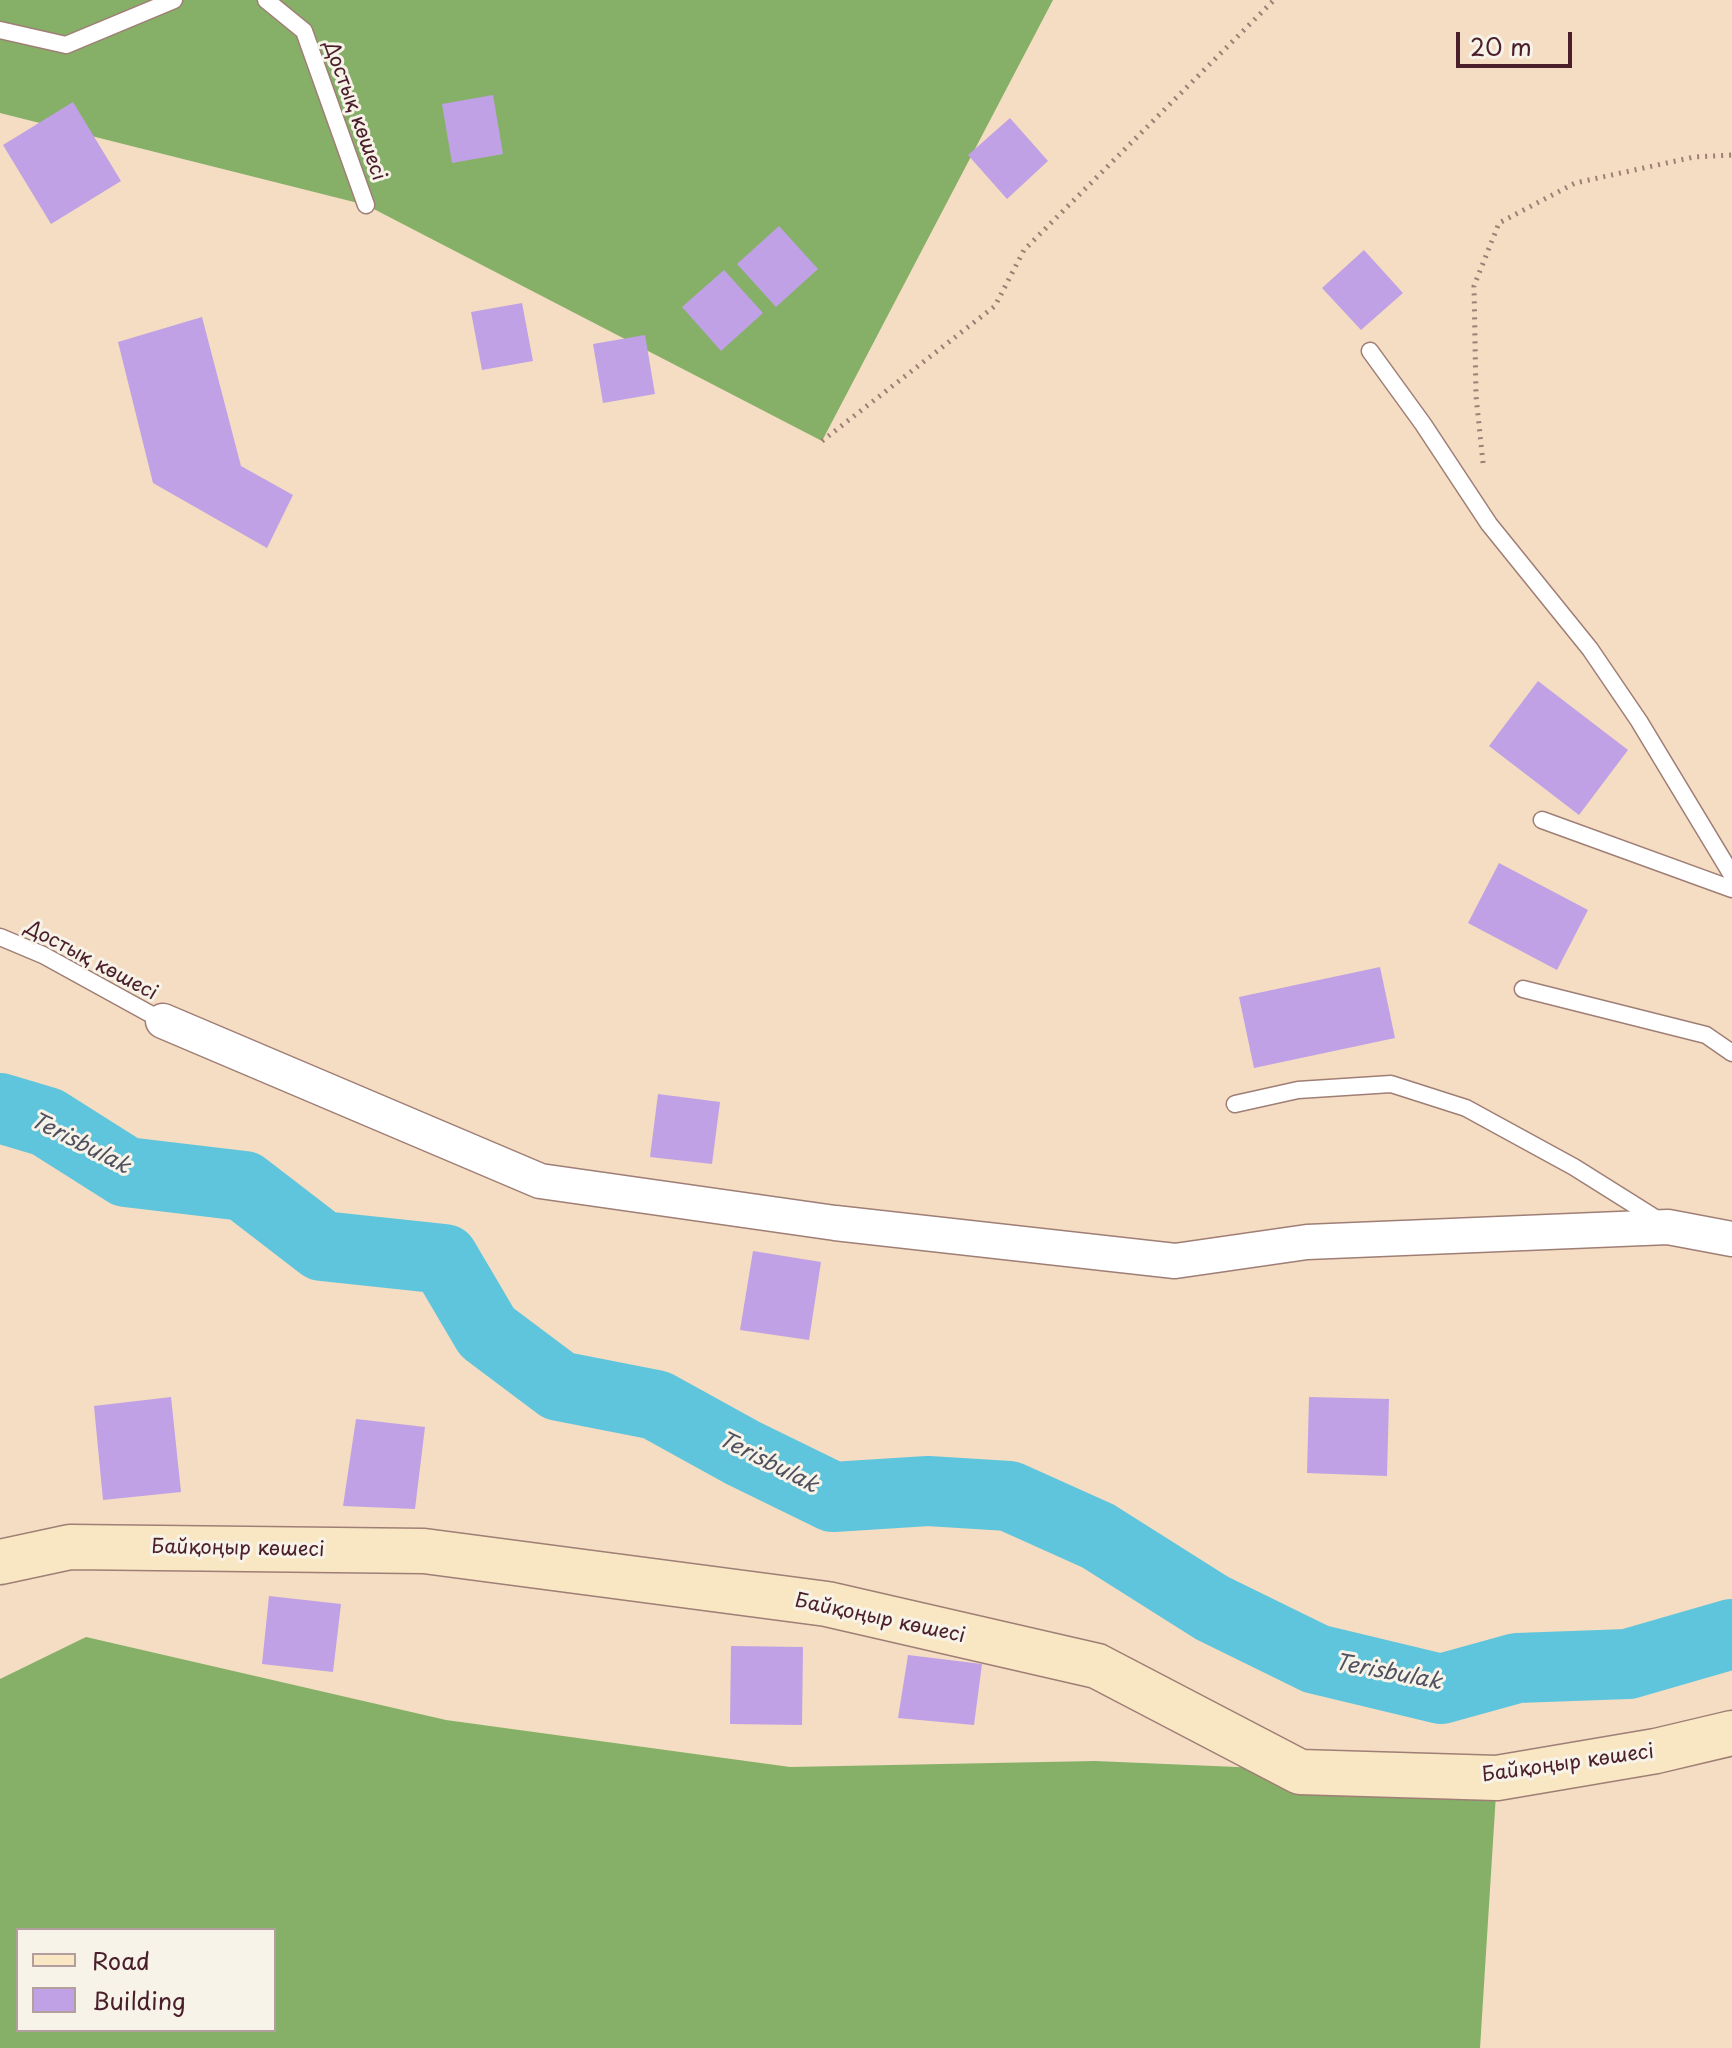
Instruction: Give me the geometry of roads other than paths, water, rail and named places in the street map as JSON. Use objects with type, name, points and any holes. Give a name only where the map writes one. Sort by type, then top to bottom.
[{"type":"street","points":[[163,1021],[540,1181],[835,1223],[1175,1261],[1307,1242],[1668,1227],[1732,1239]]},
{"type":"street","name":"Байқоңыр көшесі","points":[[0,1562],[70,1547],[424,1551],[827,1604],[1097,1666],[1300,1772],[1497,1778],[1656,1751],[1732,1733]]},
{"type":"lane","points":[[0,30],[66,45],[174,0]]},
{"type":"lane","name":"Достық көшесі","points":[[266,0],[304,31],[366,205]]},
{"type":"lane","points":[[1370,351],[1489,524],[1590,649],[1639,721],[1732,875]]},
{"type":"lane","points":[[1542,820],[1732,889]]},
{"type":"lane","name":"Достық көшесі","points":[[0,937],[43,955],[163,1021]]},
{"type":"lane","points":[[1523,989],[1706,1035],[1732,1053]]},
{"type":"lane","points":[[1235,1104],[1298,1090],[1391,1084],[1466,1108],[1574,1167],[1668,1227]]},
{"type":"waterway","name":"Terisbulak","points":[[0,1108],[47,1122],[126,1172],[244,1186],[322,1246],[444,1259],[487,1332],[559,1386],[656,1405],[743,1453],[833,1497],[928,1491],[1009,1496],[1098,1536],[1212,1608],[1316,1659],[1441,1689],[1517,1668],[1628,1664],[1732,1634]]}]
